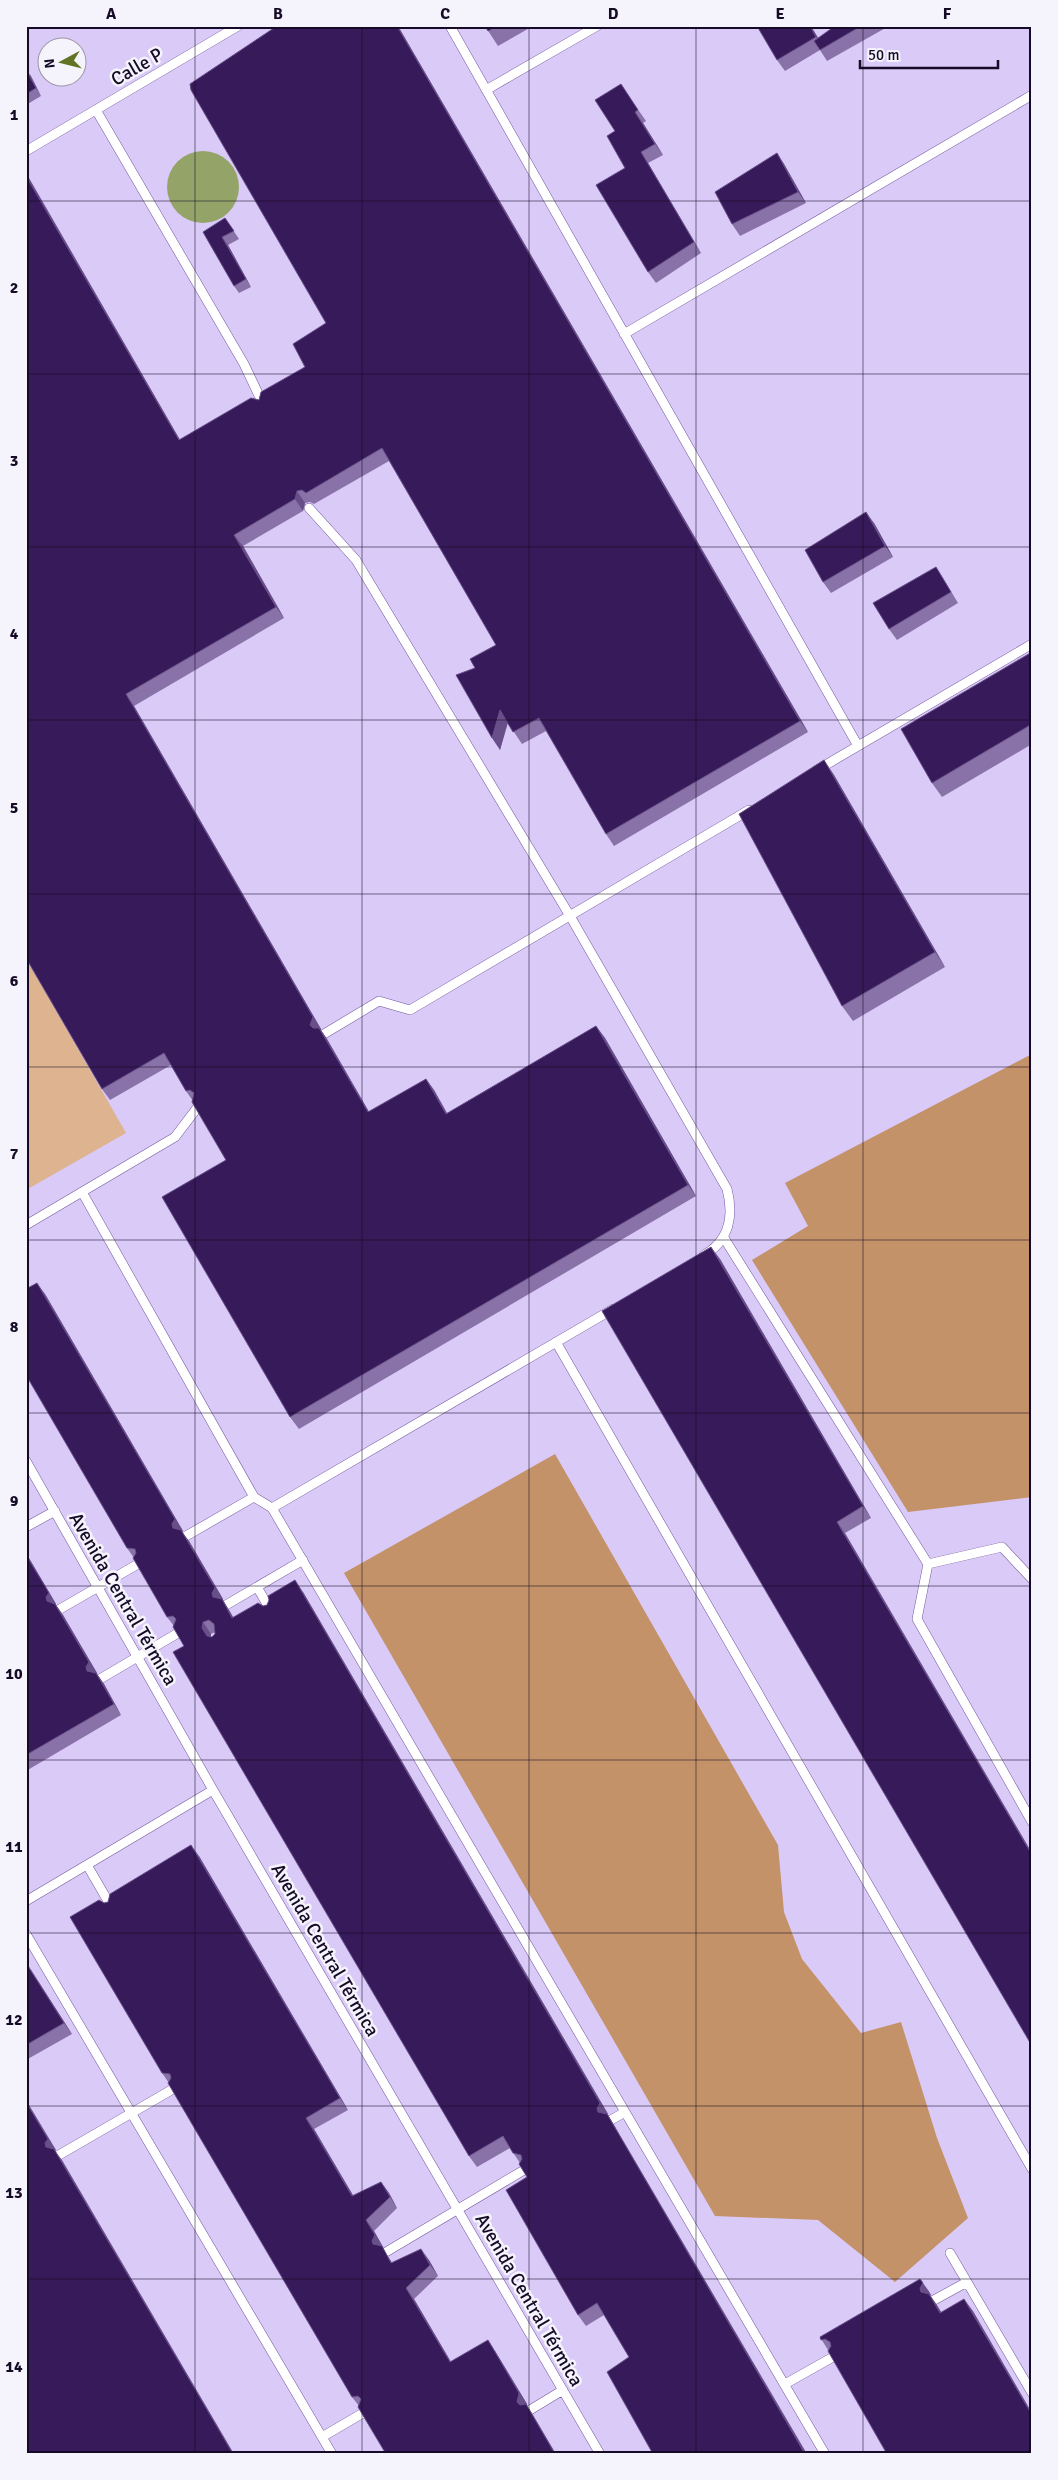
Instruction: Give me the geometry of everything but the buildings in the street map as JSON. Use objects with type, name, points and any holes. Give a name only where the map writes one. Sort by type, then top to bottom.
[{"type":"lane","name":"Calle P","points":[[26,151],[238,26]]},
{"type":"lane","points":[[450,26],[858,746]]},
{"type":"lane","points":[[486,90],[597,26]]},
{"type":"lane","points":[[624,334],[1032,94]]},
{"type":"lane","points":[[96,110],[244,364],[264,406]]},
{"type":"lane","points":[[308,508],[356,560],[570,916],[728,1189],[732,1205],[730,1222],[724,1238],[713,1250],[696,1260]]},
{"type":"lane","points":[[807,776],[1032,644]]},
{"type":"lane","points":[[324,1034],[379,1002],[410,1010],[756,806]]},
{"type":"lane","points":[[26,1225],[175,1137],[197,1108]]},
{"type":"lane","points":[[82,1192],[254,1497],[272,1508],[826,2454]]},
{"type":"lane","points":[[724,1238],[928,1564],[917,1620],[1032,1822]]},
{"type":"lane","points":[[272,1508],[622,1303]]},
{"type":"lane","points":[[556,1342],[1032,2169]]},
{"type":"lane","name":"Avenida Central Térmica","points":[[26,1461],[213,1790],[600,2454]]},
{"type":"lane","points":[[186,1536],[254,1497]]},
{"type":"lane","points":[[26,1527],[55,1511]]},
{"type":"lane","points":[[928,1564],[1002,1547],[1032,1579]]},
{"type":"lane","points":[[226,1605],[303,1560]]},
{"type":"lane","points":[[60,1610],[138,1564]]},
{"type":"lane","points":[[257,1587],[271,1610]]},
{"type":"lane","points":[[100,1679],[178,1633]]},
{"type":"lane","points":[[26,1901],[213,1790]]},
{"type":"lane","points":[[87,1865],[112,1908]]},
{"type":"lane","points":[[26,1934],[332,2454]]},
{"type":"lane","points":[[59,2155],[173,2089]]},
{"type":"lane","points":[[611,2120],[625,2112]]},
{"type":"lane","points":[[386,2252],[524,2170]]},
{"type":"lane","points":[[950,2253],[1032,2393]]},
{"type":"lane","points":[[934,2300],[967,2282]]},
{"type":"lane","points":[[785,2384],[833,2357]]},
{"type":"lane","points":[[530,2410],[563,2390]]},
{"type":"lane","points":[[322,2437],[363,2413]]},
{"type":"shaded area","points":[[203,151],[223,157],[233,167],[239,187],[233,207],[223,217],[203,223],[183,217],[173,207],[167,187],[173,167],[183,157]]},
{"type":"shaded area","points":[[26,958],[126,1133],[26,1190]]},
{"type":"shaded area","points":[[1032,1054],[1032,1497],[908,1512],[752,1260],[808,1226],[785,1183]]},
{"type":"shaded area","points":[[555,1454],[778,1845],[784,1912],[802,1959],[861,2033],[901,2022],[937,2138],[968,2218],[895,2282],[818,2220],[715,2216],[344,1573]]}]
